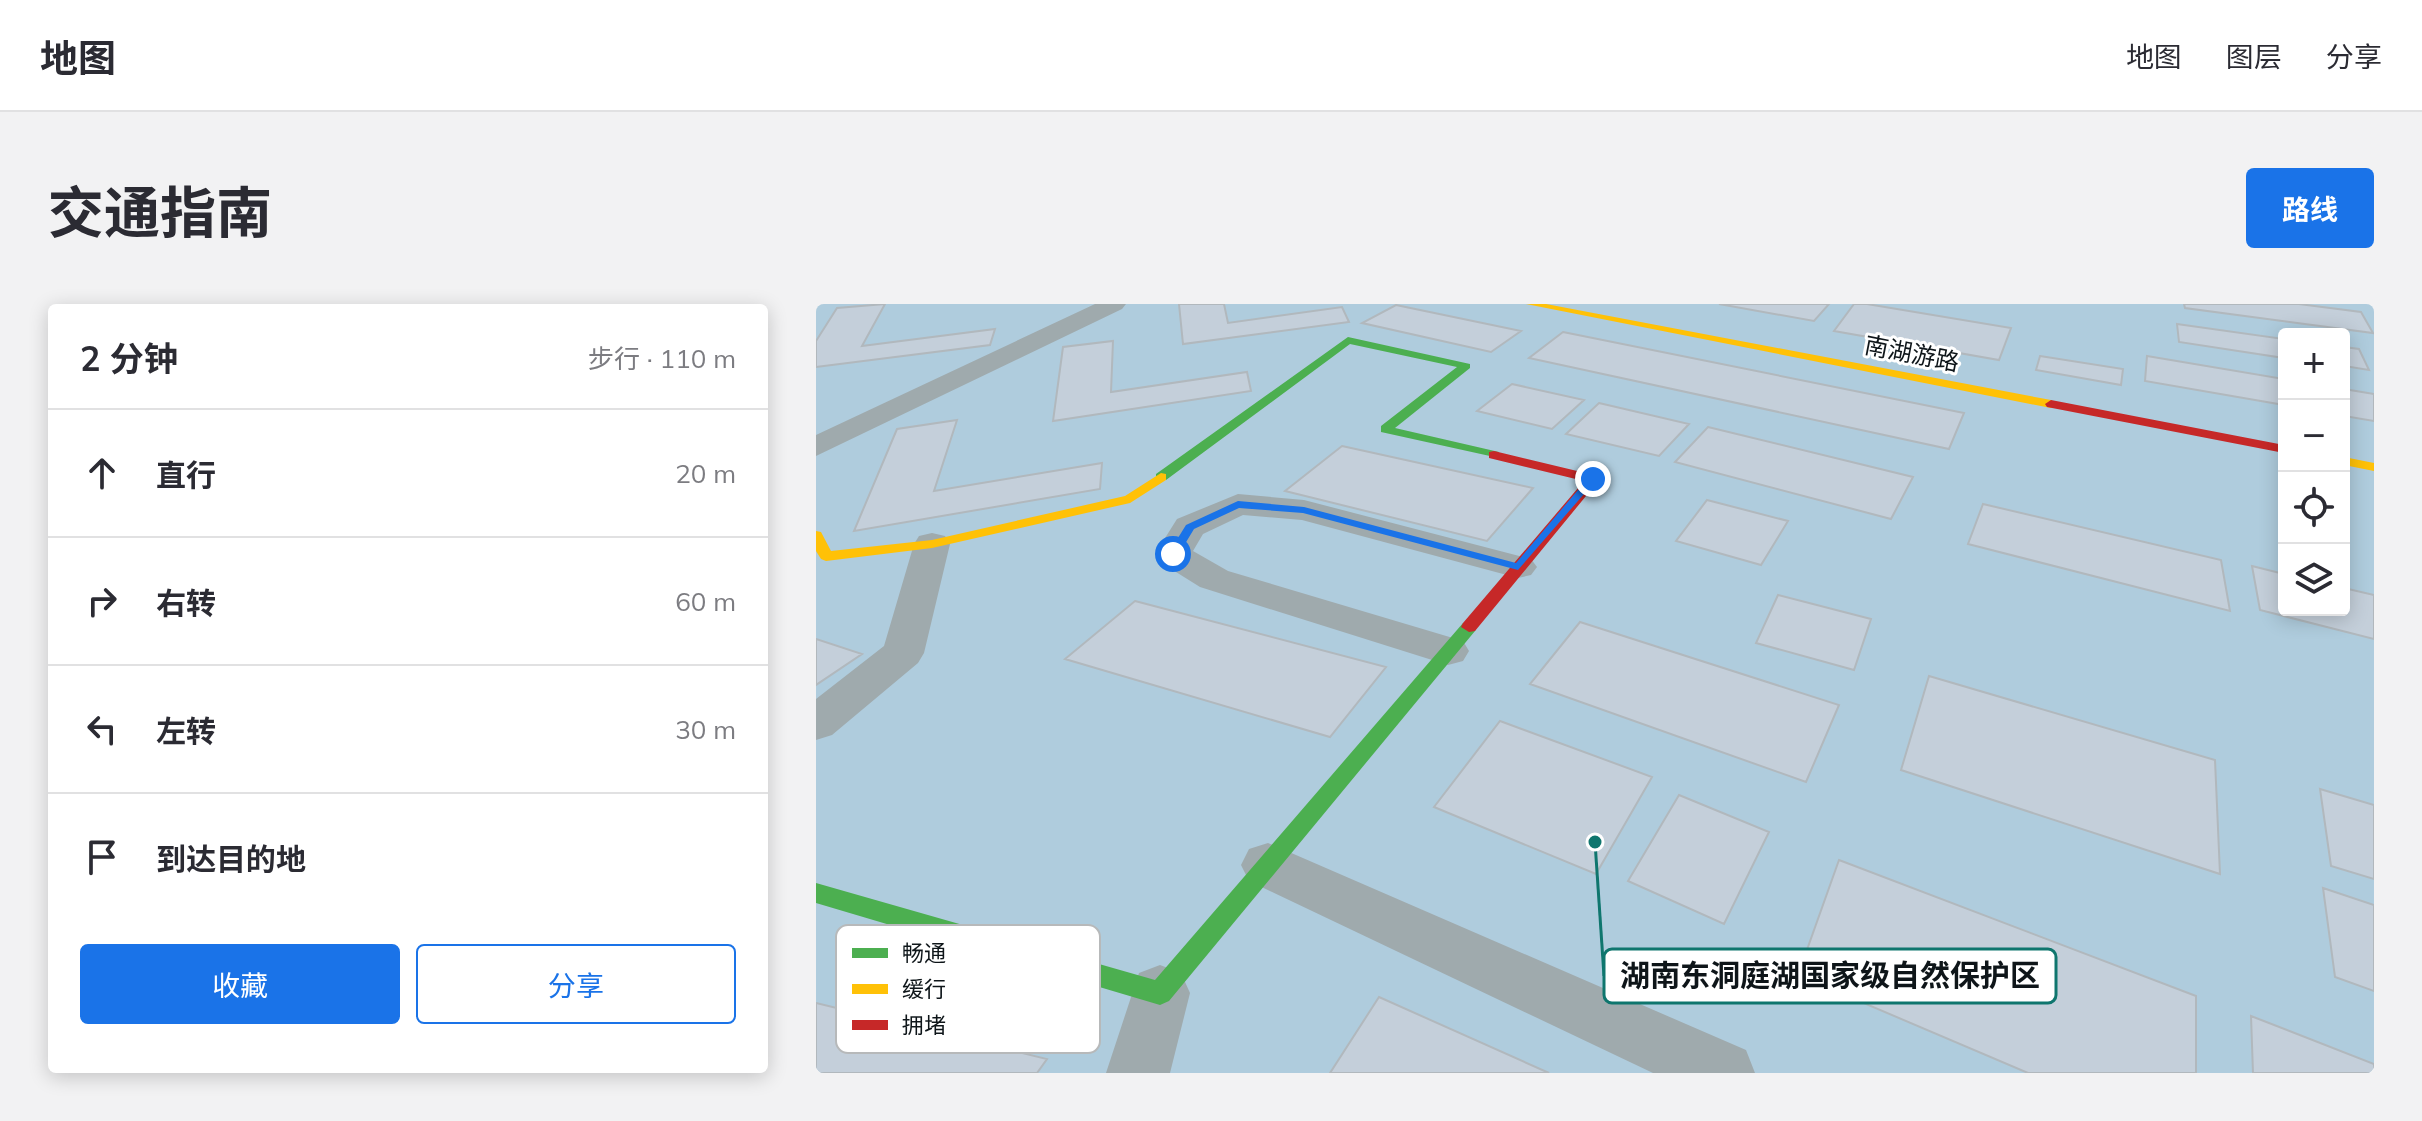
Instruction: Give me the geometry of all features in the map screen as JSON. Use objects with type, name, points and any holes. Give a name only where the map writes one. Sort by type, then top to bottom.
[{"type":"street","points":[[816,447],[1114,304]]},
{"type":"street","name":"南湖游路","points":[[1531,304],[2278,448]]},
{"type":"street","points":[[816,535],[826,556],[932,544],[1130,499],[1348,340],[1466,366],[1385,429],[1593,479],[1160,993],[1138,1073]]},
{"type":"street","points":[[2350,462],[2374,467]]},
{"type":"street","points":[[1448,651],[1214,579],[1173,554],[1190,527],[1238,504],[1304,510],[1518,567]]},
{"type":"street","points":[[816,723],[903,653],[932,544]]},
{"type":"street","points":[[1268,865],[1723,1073]]},
{"type":"street","points":[[816,893],[926,925]]},
{"type":"street","points":[[1100,976],[1160,993]]},
{"type":"shaded area","points":[[816,304],[2374,304],[2374,1073],[816,1073]]},
{"type":"building","points":[[885,304],[862,346],[995,329],[990,345],[816,367],[816,341],[837,308]]},
{"type":"building","points":[[1179,304],[1224,304],[1228,323],[1342,307],[1349,322],[1183,344]]},
{"type":"building","points":[[1719,304],[1829,304],[1814,321]]},
{"type":"building","points":[[1854,304],[2011,328],[1999,360],[1834,331]]},
{"type":"building","points":[[2184,304],[2299,304],[2361,312],[2373,333],[2350,328],[2185,308]]},
{"type":"building","points":[[1396,305],[1521,331],[1491,352],[1362,323]]},
{"type":"building","points":[[2177,324],[2278,338],[2278,357],[2179,342]]},
{"type":"building","points":[[1563,332],[1964,413],[1949,449],[1529,358]]},
{"type":"building","points":[[1113,341],[1111,392],[1247,372],[1251,391],[1053,421],[1063,347]]},
{"type":"building","points":[[2350,348],[2359,349],[2369,370],[2350,367]]},
{"type":"building","points":[[2040,356],[2123,369],[2121,385],[2036,370]]},
{"type":"building","points":[[2147,356],[2278,378],[2278,404],[2145,381]]},
{"type":"building","points":[[1512,384],[1584,400],[1552,429],[1477,411]]},
{"type":"building","points":[[2350,390],[2374,394],[2374,421],[2350,417]]},
{"type":"building","points":[[1599,403],[1689,424],[1659,456],[1566,434]]},
{"type":"building","points":[[957,420],[934,491],[1102,463],[1100,489],[854,531],[897,429]]},
{"type":"building","points":[[1708,427],[1913,477],[1891,519],[1675,462]]},
{"type":"building","points":[[1342,446],[1533,488],[1487,541],[1285,491]]},
{"type":"building","points":[[1707,500],[1788,521],[1761,565],[1676,541]]},
{"type":"building","points":[[1983,504],[2221,560],[2230,611],[1968,544]]},
{"type":"building","points":[[2252,566],[2278,572],[2278,615],[2260,610]]},
{"type":"building","points":[[2350,589],[2374,595],[2374,639],[2284,616],[2350,616]]},
{"type":"building","points":[[1778,595],[1871,619],[1854,670],[1756,643]]},
{"type":"building","points":[[1135,601],[1386,667],[1330,737],[1065,659]]},
{"type":"building","points":[[1580,622],[1839,705],[1806,782],[1530,684]]},
{"type":"building","points":[[816,639],[862,654],[816,685]]},
{"type":"building","points":[[1929,676],[2215,760],[2220,874],[1901,770]]},
{"type":"building","points":[[1500,721],[1652,777],[1596,874],[1434,807]]},
{"type":"building","points":[[2320,789],[2374,805],[2374,879],[2331,866]]},
{"type":"building","points":[[1679,795],[1769,832],[1724,924],[1628,881]]},
{"type":"building","points":[[1839,860],[2196,996],[2196,1073],[2028,1073],[1798,975]]},
{"type":"building","points":[[2323,888],[2374,905],[2374,991],[2335,977]]},
{"type":"building","points":[[1379,997],[1549,1073],[1330,1073]]},
{"type":"building","points":[[816,1003],[836,1008],[836,1053],[1022,1053],[1047,1059],[1037,1073],[816,1073]]},
{"type":"building","points":[[2251,1016],[2374,1064],[2374,1073],[2253,1073]]},
{"type":"traffic: fast","points":[[1161,477],[1348,340],[1466,366],[1385,429]]},
{"type":"traffic: fast","points":[[1385,429],[1494,455]]},
{"type":"traffic: fast","points":[[1100,976],[1160,993],[1469,627]]},
{"type":"traffic: fast","points":[[816,893],[926,925]]},
{"type":"traffic: slow","points":[[1531,304],[2051,404]]},
{"type":"traffic: slow","points":[[2350,462],[2374,467]]},
{"type":"traffic: slow","points":[[816,535],[826,556],[932,544],[1130,499],[1161,477]]},
{"type":"traffic: jam","points":[[2051,404],[2278,448]]},
{"type":"traffic: jam","points":[[1469,627],[1593,479],[1494,455]]},
{"type":"place","name":"湖南东洞庭湖国家级自然保护区","points":[[1595,842]]},
{"type":"route","points":[[1173,554],[1190,527],[1238,504],[1304,510],[1518,567],[1593,479]]}]
